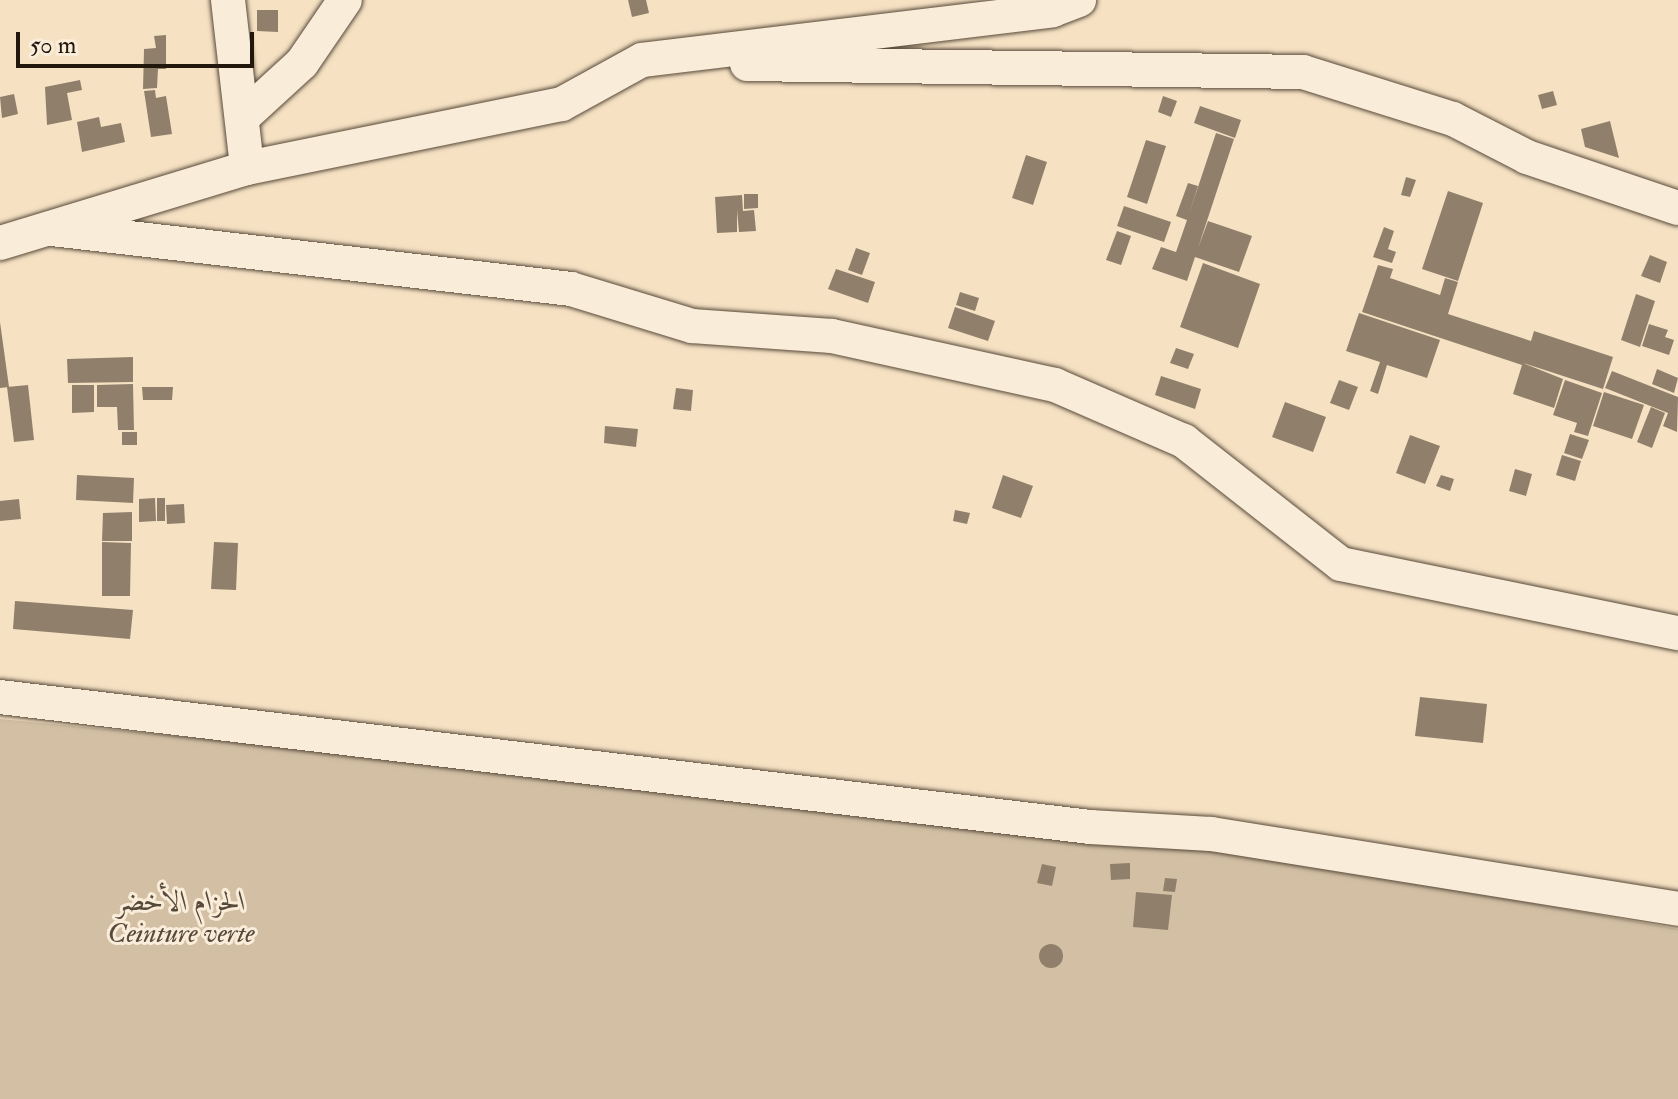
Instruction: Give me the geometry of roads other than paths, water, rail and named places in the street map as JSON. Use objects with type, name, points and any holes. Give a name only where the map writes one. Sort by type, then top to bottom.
[{"type":"street","points":[[228,0],[247,168]]},
{"type":"street","points":[[242,118],[302,63],[345,0]]},
{"type":"street","points":[[0,243],[247,168],[562,104],[642,60],[1053,10],[1079,0]]},
{"type":"street","points":[[642,60],[1303,72],[1453,119],[1527,157],[1678,208]]},
{"type":"street","points":[[52,229],[571,289],[692,326],[832,336],[1055,385],[1184,441],[1341,564],[1678,633]]},
{"type":"street","points":[[0,697],[1090,827],[1211,834],[1678,909]]},
{"type":"park label","name":"الحزام الأخضر Ceinture verte","points":[[181,918]]}]
